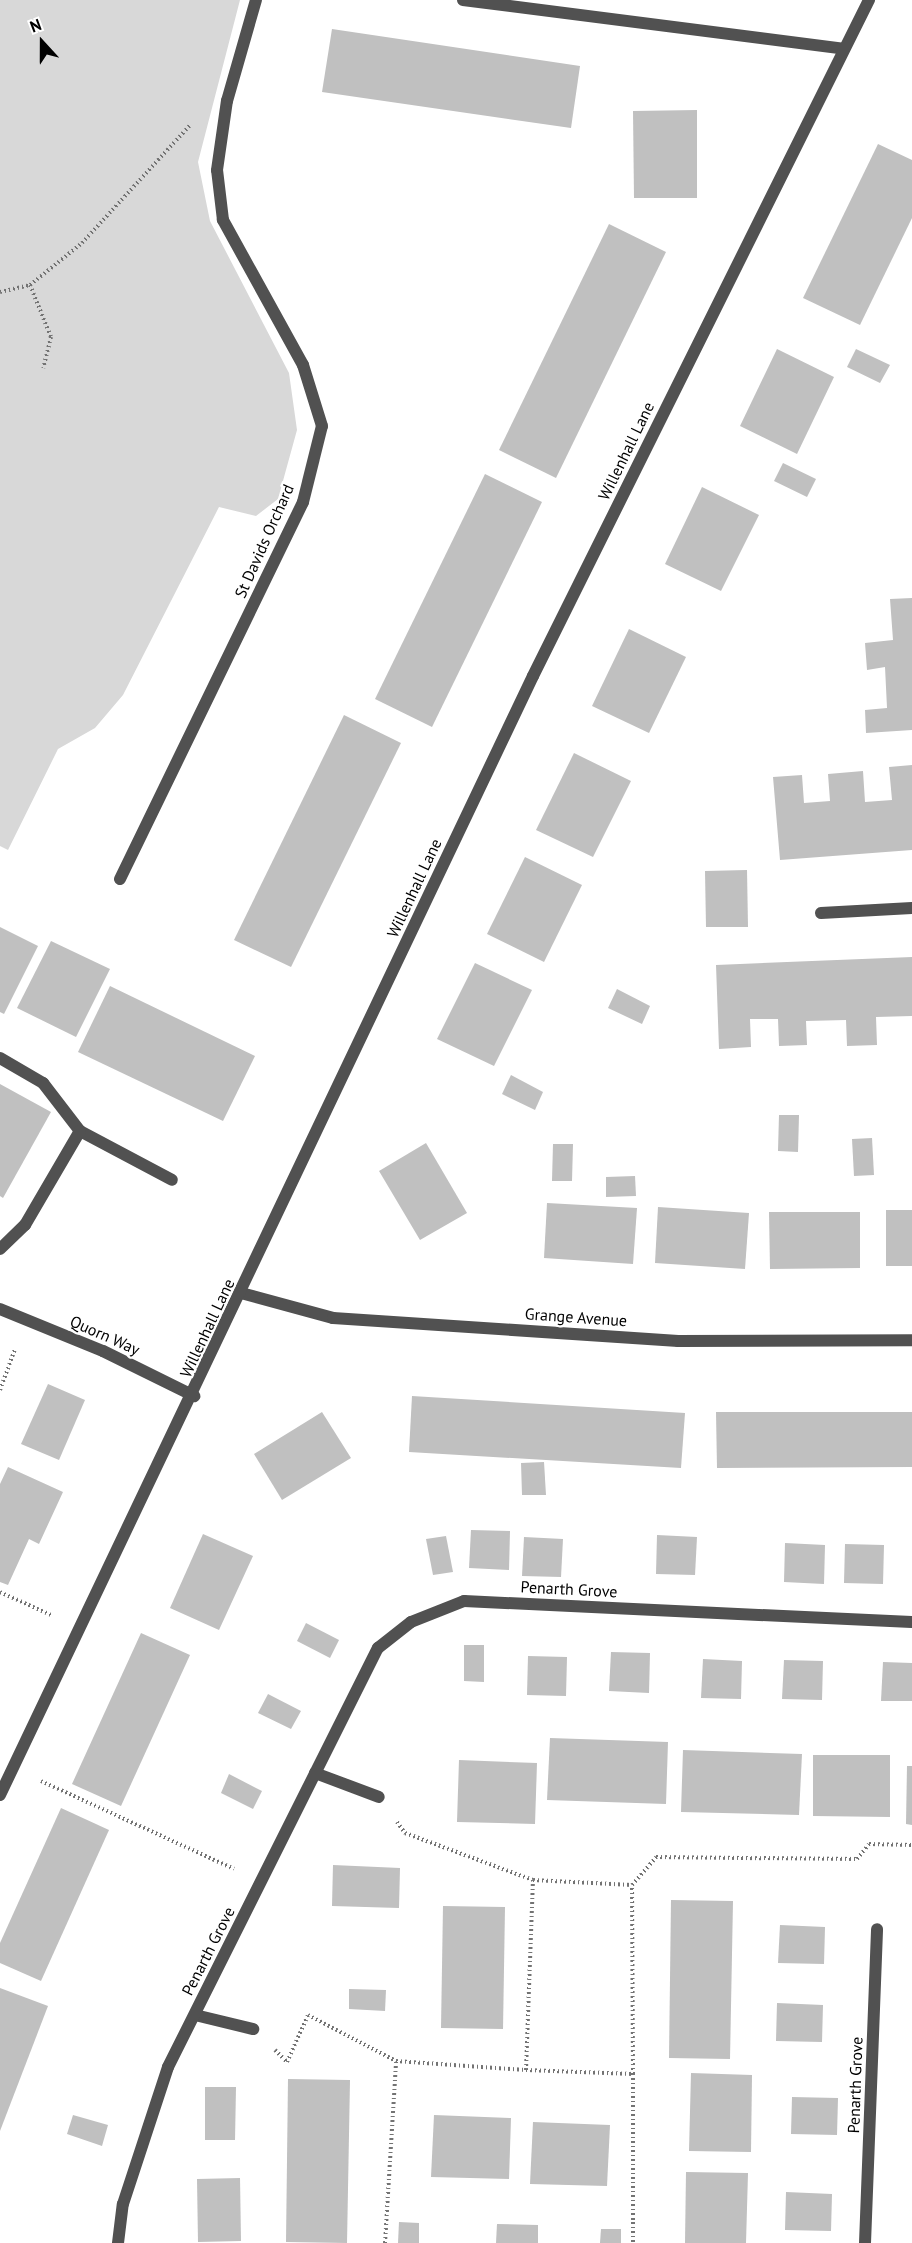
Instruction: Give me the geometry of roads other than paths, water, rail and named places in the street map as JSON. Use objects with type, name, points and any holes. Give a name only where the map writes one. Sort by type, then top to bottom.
[{"type":"street","name":"St Davids Orchard","points":[[120,879],[303,502],[322,426],[303,364],[223,220],[217,170],[227,100],[256,0]]},
{"type":"street","points":[[463,0],[843,49]]},
{"type":"street","name":"Willenhall Lane","points":[[0,1795],[79,1627],[194,1396],[533,676],[869,0]]},
{"type":"street","points":[[821,913],[912,908]]},
{"type":"street","points":[[0,1058],[43,1083],[80,1131],[172,1180]]},
{"type":"street","points":[[0,1249],[25,1224],[80,1131]]},
{"type":"street","name":"Grange Avenue","points":[[241,1293],[345,1319],[678,1341],[912,1340]]},
{"type":"street","name":"Quorn Way","points":[[0,1309],[194,1396]]},
{"type":"street","name":"Penarth Grove","points":[[117,2243],[123,2204],[168,2067],[378,1648],[411,1622],[464,1601],[912,1622]]},
{"type":"street","points":[[315,1773],[379,1797]]},
{"type":"street","name":"Penarth Grove","points":[[865,2243],[877,1929]]},
{"type":"street","name":"Penarth Grove","points":[[195,2015],[253,2029]]}]
